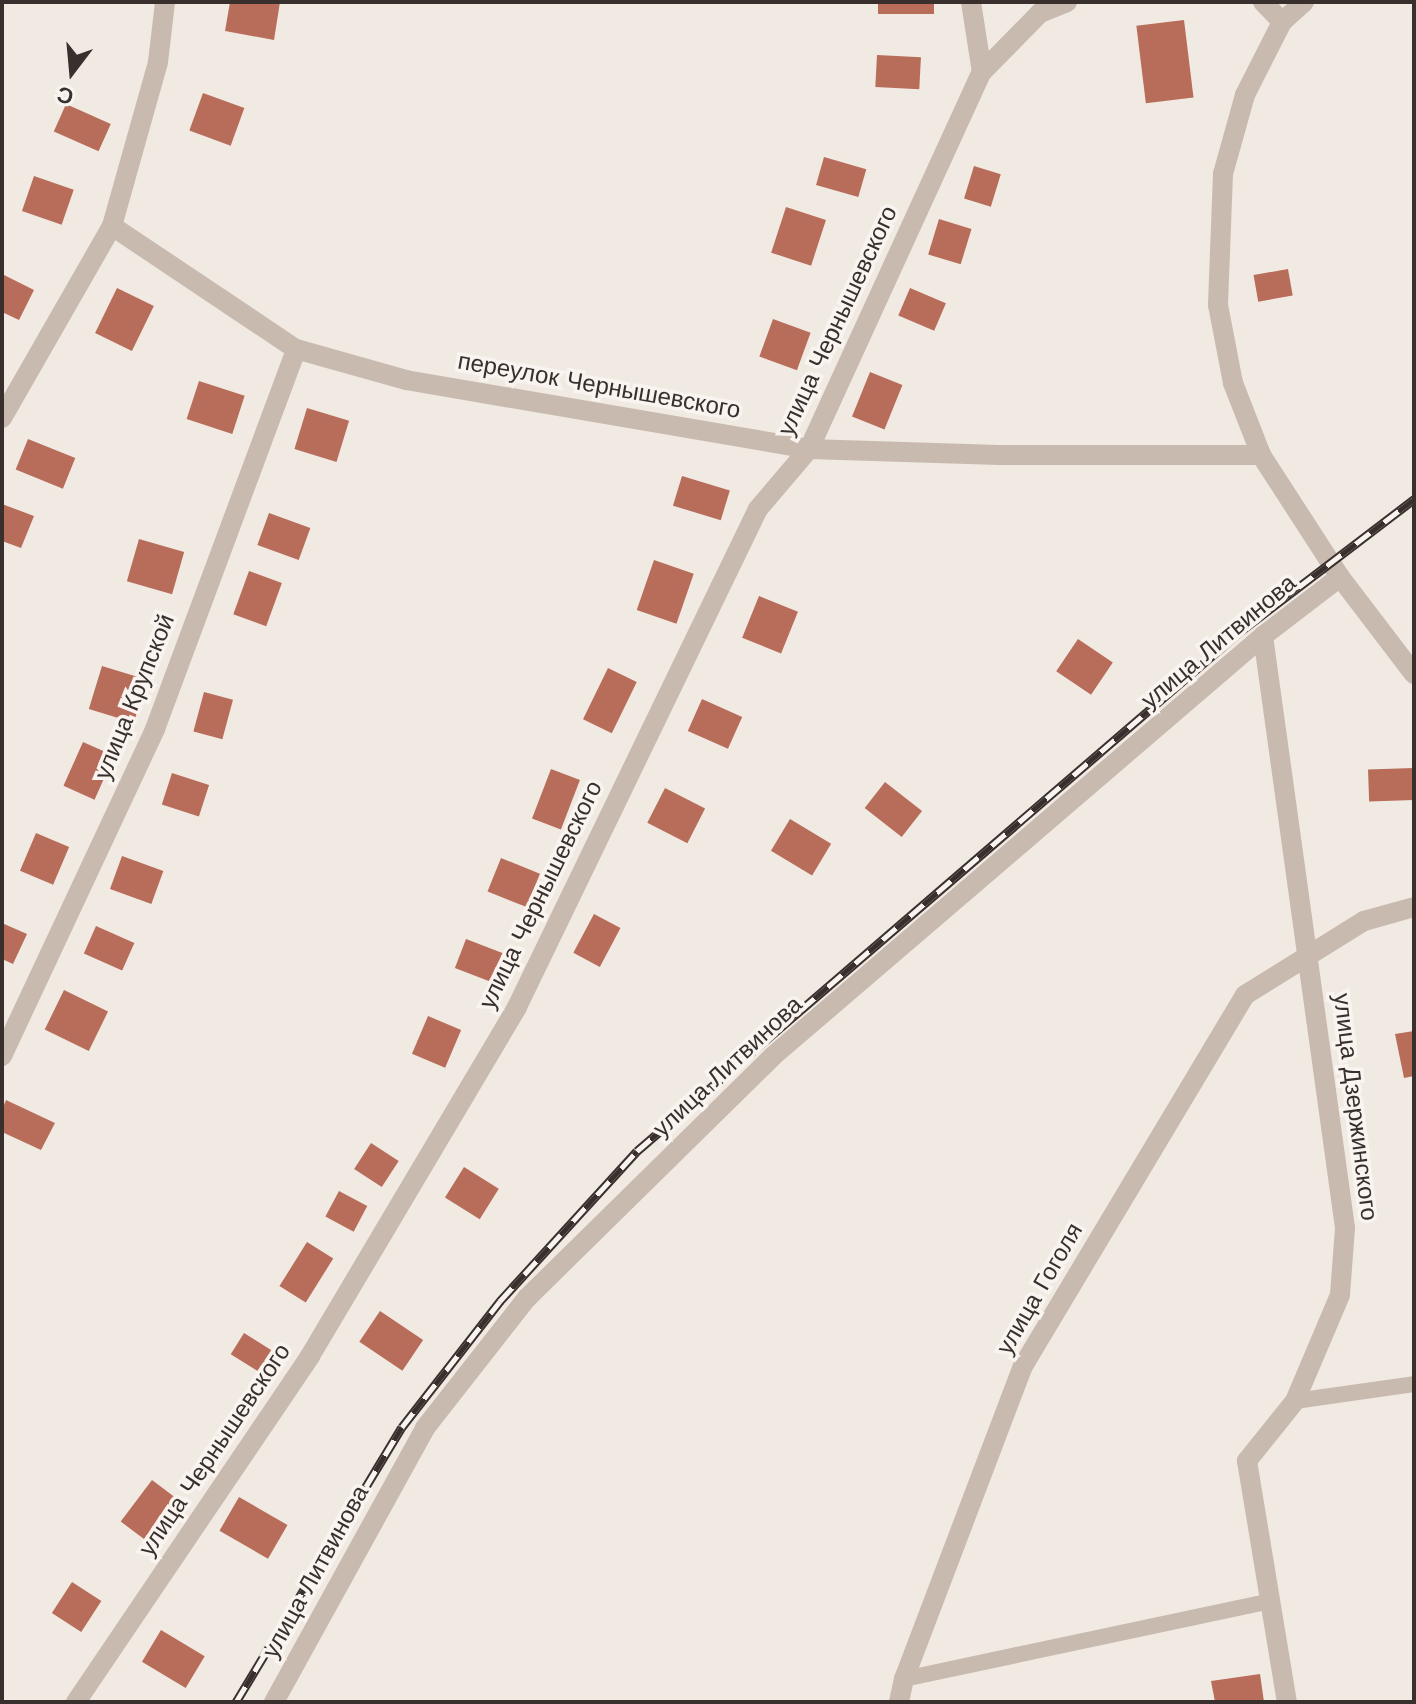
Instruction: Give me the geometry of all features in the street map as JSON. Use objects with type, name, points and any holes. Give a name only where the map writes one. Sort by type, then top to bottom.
[{"type":"street","points":[[2,418],[112,226],[158,62],[165,2]]},
{"type":"street","points":[[971,2],[982,72]]},
{"type":"street","name":"улица Чернышевского","points":[[76,1702],[310,1356],[509,1021],[758,509],[809,449],[982,72],[1040,13],[1067,2]]},
{"type":"street","points":[[1263,2],[1282,22]]},
{"type":"street","points":[[1304,2],[1282,22],[1245,95],[1223,174],[1218,305],[1233,383],[1261,455],[1340,577],[1414,674]]},
{"type":"street","name":"переулок Чернышевского","points":[[112,226],[296,349],[406,380],[809,449],[999,455],[1261,455]]},
{"type":"street","name":"улица Крупской","points":[[2,1056],[155,729],[296,349]]},
{"type":"street","name":"улица Литвинова","points":[[274,1702],[425,1428],[527,1298],[773,1056],[1263,636],[1340,577]]},
{"type":"street","name":"улица Дзержинского","points":[[1263,636],[1345,1228],[1340,1295],[1295,1401],[1247,1461],[1287,1702]]},
{"type":"street","name":"улица Гоголя","points":[[899,1702],[904,1679],[1023,1366],[1245,995],[1364,921],[1414,907]]},
{"type":"lane","points":[[1295,1401],[1414,1384]]},
{"type":"lane","points":[[904,1679],[1270,1601]]},
{"type":"building","points":[[230,2],[280,2],[274,40],[225,31]]},
{"type":"building","points":[[878,2],[934,2],[934,14],[878,14]]},
{"type":"building","points":[[1184,20],[1194,97],[1146,103],[1136,26]]},
{"type":"building","points":[[877,55],[921,57],[919,89],[875,87]]},
{"type":"building","points":[[203,93],[244,108],[231,146],[189,131]]},
{"type":"building","points":[[66,104],[111,124],[99,151],[54,131]]},
{"type":"building","points":[[824,157],[866,169],[858,197],[816,185]]},
{"type":"building","points":[[974,166],[1001,174],[991,207],[964,199]]},
{"type":"building","points":[[34,176],[74,190],[62,225],[22,211]]},
{"type":"building","points":[[786,207],[826,220],[811,266],[771,253]]},
{"type":"building","points":[[939,219],[972,229],[961,264],[928,254]]},
{"type":"building","points":[[1288,269],[1293,296],[1258,302],[1254,275]]},
{"type":"building","points":[[2,274],[34,290],[19,320],[2,312]]},
{"type":"building","points":[[117,288],[154,306],[132,351],[95,333]]},
{"type":"building","points":[[910,288],[946,303],[934,331],[898,316]]},
{"type":"building","points":[[773,319],[811,333],[797,370],[759,357]]},
{"type":"building","points":[[870,372],[902,385],[884,430],[852,417]]},
{"type":"building","points":[[199,381],[245,396],[232,434],[187,419]]},
{"type":"building","points":[[307,408],[349,421],[337,462],[294,449]]},
{"type":"building","points":[[28,439],[75,458],[63,489],[16,470]]},
{"type":"building","points":[[682,476],[730,491],[721,520],[673,506]]},
{"type":"building","points":[[2,504],[34,516],[21,548],[2,541]]},
{"type":"building","points":[[269,513],[310,528],[299,560],[257,545]]},
{"type":"building","points":[[139,539],[184,552],[172,594],[127,581]]},
{"type":"building","points":[[654,560],[694,574],[676,624],[637,610]]},
{"type":"building","points":[[249,571],[282,583],[266,626],[233,614]]},
{"type":"building","points":[[759,596],[798,612],[781,653],[742,638]]},
{"type":"building","points":[[1078,639],[1113,662],[1091,695],[1056,671]]},
{"type":"building","points":[[102,666],[147,680],[134,723],[89,709]]},
{"type":"building","points":[[608,668],[637,682],[612,733],[583,719]]},
{"type":"building","points":[[204,692],[233,700],[222,739],[193,732]]},
{"type":"building","points":[[702,699],[742,717],[728,749],[688,731]]},
{"type":"building","points":[[83,742],[114,756],[95,800],[63,786]]},
{"type":"building","points":[[1413,768],[1414,800],[1369,802],[1368,770]]},
{"type":"building","points":[[551,769],[580,780],[561,830],[532,818]]},
{"type":"building","points":[[172,773],[209,785],[199,816],[162,804]]},
{"type":"building","points":[[885,782],[922,811],[902,837],[865,808]]},
{"type":"building","points":[[665,788],[705,808],[687,843],[647,823]]},
{"type":"building","points":[[790,819],[831,844],[812,875],[771,851]]},
{"type":"building","points":[[36,833],[69,847],[53,885],[20,871]]},
{"type":"building","points":[[122,856],[163,871],[151,904],[110,889]]},
{"type":"building","points":[[501,858],[540,874],[526,907],[488,891]]},
{"type":"building","points":[[594,914],[620,928],[600,967],[573,953]]},
{"type":"building","points":[[2,923],[27,934],[13,964],[2,959]]},
{"type":"building","points":[[96,926],[134,943],[122,970],[84,953]]},
{"type":"building","points":[[466,939],[502,953],[491,982],[455,968]]},
{"type":"building","points":[[64,990],[108,1011],[89,1051],[45,1030]]},
{"type":"building","points":[[428,1016],[461,1030],[445,1068],[412,1054]]},
{"type":"building","points":[[1414,1031],[1414,1076],[1404,1078],[1395,1034]]},
{"type":"building","points":[[6,1100],[55,1123],[41,1150],[2,1132],[2,1110]]},
{"type":"building","points":[[371,1143],[399,1161],[382,1187],[354,1169]]},
{"type":"building","points":[[464,1167],[499,1189],[480,1219],[445,1198]]},
{"type":"building","points":[[339,1191],[367,1206],[354,1232],[325,1217]]},
{"type":"building","points":[[307,1242],[333,1258],[306,1303],[279,1286]]},
{"type":"building","points":[[380,1311],[423,1340],[402,1371],[359,1342]]},
{"type":"building","points":[[244,1333],[276,1353],[263,1374],[231,1354]]},
{"type":"building","points":[[152,1480],[176,1498],[145,1540],[121,1522]]},
{"type":"building","points":[[239,1497],[287,1525],[268,1559],[220,1531]]},
{"type":"building","points":[[72,1582],[101,1601],[81,1632],[52,1613]]},
{"type":"building","points":[[161,1630],[205,1656],[186,1688],[142,1662]]},
{"type":"building","points":[[1260,1674],[1264,1702],[1215,1702],[1211,1681]]},
{"type":"railway","points":[[236,1702],[402,1427],[500,1301],[637,1151],[1241,631],[1414,499]]}]
